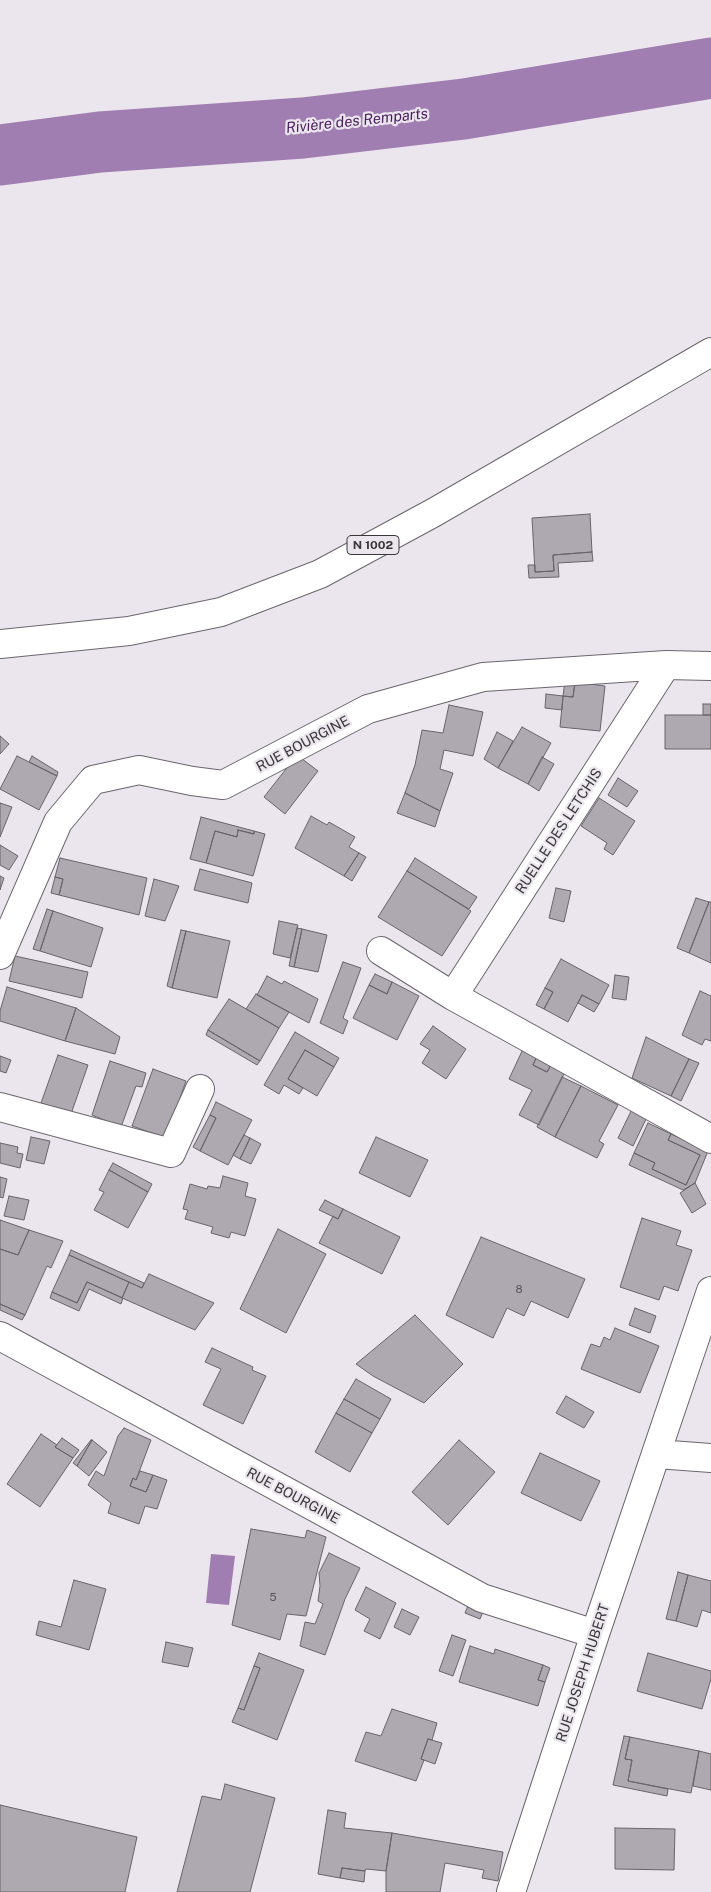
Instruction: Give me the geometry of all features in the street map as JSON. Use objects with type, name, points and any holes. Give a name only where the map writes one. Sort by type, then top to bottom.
[{"type":"street","name":"N 1002","points":[[0,644],[129,631],[220,612],[320,574],[433,513],[711,352]]},
{"type":"street","name":"RUE BOURGINE","points":[[0,955],[58,822],[93,780],[138,770],[223,785],[368,709],[483,677],[666,665],[711,666]]},
{"type":"street","name":"RUELLE DES LETCHIS","points":[[453,996],[666,665]]},
{"type":"street","points":[[381,951],[453,996],[711,1139]]},
{"type":"street","points":[[0,1107],[171,1153],[200,1088]]},
{"type":"street","name":"RUE JOSEPH HUBERT","points":[[511,1892],[595,1634],[711,1291]]},
{"type":"street","name":"RUE BOURGINE","points":[[0,1336],[482,1598],[595,1634]]},
{"type":"street","points":[[657,1454],[711,1458]]},
{"type":"shaded area","points":[[211,1554],[235,1556],[229,1605],[206,1603]]},
{"type":"building","points":[[590,514],[592,552],[553,555],[554,571],[535,572],[532,518]]},
{"type":"building","points":[[592,552],[593,561],[558,563],[559,577],[529,578],[528,565],[535,565],[535,572],[554,571],[553,555]]},
{"type":"building","points":[[565,681],[575,682],[573,697],[563,696]]},
{"type":"building","points":[[575,682],[605,686],[600,731],[560,727],[563,696],[573,697]]},
{"type":"building","points":[[546,694],[563,696],[562,710],[545,708]]},
{"type":"building","points":[[703,704],[711,704],[711,715],[703,715]]},
{"type":"building","points":[[449,705],[483,712],[473,756],[444,750],[440,769],[453,773],[440,811],[405,793],[415,765],[422,730],[443,733]]},
{"type":"building","points":[[665,715],[711,715],[711,749],[665,749]]},
{"type":"building","points":[[522,727],[551,743],[528,784],[498,768]]},
{"type":"building","points":[[497,732],[513,741],[498,768],[484,759]]},
{"type":"building","points":[[0,736],[9,744],[0,754]]},
{"type":"building","points":[[297,755],[318,771],[285,814],[264,797]]},
{"type":"building","points":[[17,756],[57,776],[39,810],[0,789]]},
{"type":"building","points":[[32,756],[58,772],[57,776],[29,762]]},
{"type":"building","points":[[542,757],[554,764],[539,791],[528,784]]},
{"type":"building","points":[[618,778],[638,791],[627,807],[608,795]]},
{"type":"building","points":[[405,793],[440,811],[435,827],[397,813]]},
{"type":"building","points":[[599,798],[635,821],[613,855],[604,849],[607,843],[581,826]]},
{"type":"building","points":[[0,803],[12,807],[0,837]]},
{"type":"building","points":[[311,816],[327,825],[329,822],[355,837],[349,847],[359,853],[344,876],[295,848]]},
{"type":"building","points":[[201,817],[254,831],[254,834],[238,830],[237,837],[215,831],[206,863],[190,859]]},
{"type":"building","points":[[238,830],[254,834],[254,831],[265,834],[253,876],[206,863],[215,831],[237,837]]},
{"type":"building","points":[[0,845],[18,856],[9,870],[0,865]]},
{"type":"building","points":[[359,853],[366,857],[352,881],[344,876]]},
{"type":"building","points":[[60,858],[147,878],[139,915],[59,895],[63,879],[55,877]]},
{"type":"building","points":[[415,858],[477,897],[469,909],[407,871]]},
{"type":"building","points":[[200,869],[252,883],[248,903],[194,890]]},
{"type":"building","points":[[407,871],[471,911],[442,956],[378,917]]},
{"type":"building","points":[[0,876],[4,878],[0,890]]},
{"type":"building","points":[[55,877],[63,879],[59,895],[51,893]]},
{"type":"building","points":[[154,879],[179,886],[165,921],[145,916]]},
{"type":"building","points":[[556,888],[571,891],[564,922],[549,918]]},
{"type":"building","points":[[696,898],[709,902],[689,953],[677,948]]},
{"type":"building","points":[[709,902],[711,902],[711,963],[689,953]]},
{"type":"building","points":[[47,909],[53,911],[40,951],[33,949]]},
{"type":"building","points":[[53,911],[103,928],[91,967],[40,951]]},
{"type":"building","points":[[279,921],[298,925],[290,958],[273,954]]},
{"type":"building","points":[[297,928],[302,929],[294,967],[289,966]]},
{"type":"building","points":[[302,929],[327,935],[318,972],[294,967]]},
{"type":"building","points":[[181,930],[186,931],[172,988],[167,986]]},
{"type":"building","points":[[186,931],[230,941],[217,998],[172,988]]},
{"type":"building","points":[[15,956],[88,972],[82,998],[9,981]]},
{"type":"building","points":[[561,959],[609,985],[599,1004],[582,995],[568,1022],[544,1009],[553,992],[545,988]]},
{"type":"building","points":[[343,962],[361,968],[343,1018],[348,1021],[343,1034],[320,1023]]},
{"type":"building","points":[[375,974],[392,982],[387,994],[369,985]]},
{"type":"building","points":[[615,975],[629,977],[626,1000],[612,998]]},
{"type":"building","points":[[267,976],[282,984],[284,981],[318,999],[309,1023],[257,995]]},
{"type":"building","points":[[392,982],[419,996],[397,1040],[353,1018],[369,985],[387,994]]},
{"type":"building","points":[[7,987],[76,1008],[65,1041],[0,1021],[0,1011]]},
{"type":"building","points":[[545,988],[553,992],[544,1009],[536,1005]]},
{"type":"building","points":[[700,991],[711,996],[711,1041],[705,1039],[702,1045],[682,1035]]},
{"type":"building","points":[[256,994],[289,1012],[279,1028],[246,1009]]},
{"type":"building","points":[[582,995],[599,1004],[594,1012],[578,1003]]},
{"type":"building","points":[[229,999],[279,1028],[260,1061],[208,1030]]},
{"type":"building","points":[[76,1008],[120,1037],[115,1054],[65,1041]]},
{"type":"building","points":[[433,1026],[466,1049],[446,1079],[422,1063],[430,1050],[420,1044]]},
{"type":"building","points":[[208,1030],[260,1061],[257,1065],[206,1035]]},
{"type":"building","points":[[295,1032],[339,1058],[334,1067],[305,1050],[288,1079],[303,1088],[299,1094],[284,1085],[279,1094],[264,1085]]},
{"type":"building","points":[[646,1037],[689,1059],[671,1096],[632,1078]]},
{"type":"building","points":[[523,1049],[537,1056],[533,1065],[547,1072],[552,1063],[566,1070],[539,1125],[519,1115],[532,1090],[509,1079]]},
{"type":"building","points":[[305,1050],[334,1067],[317,1096],[288,1079]]},
{"type":"building","points":[[58,1055],[88,1065],[71,1114],[41,1103]]},
{"type":"building","points":[[0,1056],[11,1060],[6,1073],[0,1071]]},
{"type":"building","points":[[537,1056],[552,1063],[547,1072],[533,1065]]},
{"type":"building","points":[[689,1059],[699,1063],[681,1101],[671,1096]]},
{"type":"building","points":[[110,1061],[146,1073],[142,1087],[136,1086],[121,1127],[92,1115]]},
{"type":"building","points":[[153,1069],[186,1081],[166,1138],[132,1126]]},
{"type":"building","points":[[562,1077],[581,1086],[555,1137],[537,1127]]},
{"type":"building","points":[[581,1086],[618,1105],[599,1141],[604,1144],[597,1158],[555,1137]]},
{"type":"building","points":[[216,1102],[252,1120],[228,1165],[200,1151],[216,1118],[210,1115]]},
{"type":"building","points":[[633,1107],[648,1115],[633,1146],[618,1138]]},
{"type":"building","points":[[210,1115],[216,1118],[200,1151],[193,1147]]},
{"type":"building","points":[[648,1123],[671,1134],[668,1140],[700,1155],[686,1185],[652,1169],[655,1163],[634,1153]]},
{"type":"building","points":[[671,1134],[708,1151],[695,1183],[683,1190],[629,1165],[634,1153],[655,1163],[652,1169],[686,1185],[700,1155],[668,1140]]},
{"type":"building","points":[[244,1135],[250,1138],[240,1159],[233,1155]]},
{"type":"building","points":[[31,1137],[50,1141],[44,1164],[26,1160]]},
{"type":"building","points":[[376,1137],[428,1160],[410,1197],[359,1173]]},
{"type":"building","points":[[250,1138],[261,1144],[251,1164],[240,1159]]},
{"type":"building","points":[[0,1143],[18,1147],[17,1153],[23,1154],[20,1168],[0,1163]]},
{"type":"building","points":[[113,1163],[152,1184],[148,1192],[109,1170]]},
{"type":"building","points":[[109,1170],[148,1192],[128,1228],[94,1210],[104,1192],[99,1190]]},
{"type":"building","points":[[223,1176],[248,1183],[245,1196],[256,1199],[245,1236],[231,1232],[229,1238],[211,1233],[213,1227],[185,1219],[188,1210],[183,1209],[190,1184],[207,1189],[208,1186],[220,1188]]},
{"type":"building","points":[[0,1177],[7,1179],[3,1198],[0,1197]]},
{"type":"building","points":[[695,1183],[706,1204],[692,1213],[680,1193]]},
{"type":"building","points":[[9,1196],[29,1200],[24,1220],[4,1216]]},
{"type":"building","points":[[325,1200],[343,1209],[338,1219],[319,1210]]},
{"type":"building","points":[[343,1209],[400,1237],[382,1274],[319,1243],[333,1216],[338,1219]]},
{"type":"building","points":[[642,1218],[681,1231],[676,1245],[692,1250],[678,1291],[664,1286],[659,1300],[620,1287]]},
{"type":"building","points":[[0,1220],[29,1230],[18,1255],[0,1249]]},
{"type":"building","points":[[278,1229],[326,1254],[286,1333],[240,1309]]},
{"type":"building","points":[[29,1230],[63,1241],[51,1268],[47,1266],[25,1315],[0,1304],[0,1249],[18,1255]]},
{"type":"building","points":[[481,1237],[585,1279],[568,1318],[531,1301],[524,1316],[507,1308],[493,1338],[446,1315]]},
{"type":"building","points":[[71,1250],[144,1283],[142,1288],[69,1255]]},
{"type":"building","points":[[69,1255],[129,1282],[122,1298],[87,1282],[77,1303],[52,1292]]},
{"type":"building","points":[[149,1274],[214,1303],[195,1330],[122,1298],[129,1282],[142,1288]]},
{"type":"building","points":[[87,1282],[123,1298],[121,1304],[89,1289],[79,1311],[50,1298],[52,1292],[77,1303]]},
{"type":"building","points":[[0,1304],[25,1315],[22,1320],[0,1310]]},
{"type":"building","points":[[635,1308],[656,1316],[650,1333],[629,1325]]},
{"type":"building","points":[[415,1315],[463,1364],[424,1403],[373,1376],[356,1364]]},
{"type":"building","points":[[615,1328],[659,1346],[640,1393],[581,1369],[591,1344],[600,1347],[604,1337],[610,1340]]},
{"type":"building","points":[[212,1348],[253,1367],[252,1370],[266,1376],[243,1424],[203,1405],[221,1369],[205,1362]]},
{"type":"building","points":[[356,1379],[391,1399],[380,1419],[344,1399]]},
{"type":"building","points":[[566,1396],[594,1412],[584,1428],[556,1413]]},
{"type":"building","points":[[344,1399],[380,1419],[372,1433],[336,1413]]},
{"type":"building","points":[[336,1413],[372,1433],[350,1472],[315,1452]]},
{"type":"building","points":[[124,1428],[151,1440],[136,1480],[133,1478],[130,1486],[146,1492],[153,1475],[167,1480],[157,1509],[145,1506],[139,1524],[108,1513],[111,1503],[88,1485],[96,1471],[104,1476],[118,1436]]},
{"type":"building","points":[[41,1434],[57,1445],[55,1447],[73,1458],[40,1507],[7,1484]]},
{"type":"building","points":[[62,1438],[79,1450],[73,1458],[55,1447]]},
{"type":"building","points":[[92,1440],[77,1466],[73,1463]]},
{"type":"building","points":[[92,1440],[107,1452],[89,1476],[77,1466]]},
{"type":"building","points":[[459,1440],[495,1472],[448,1525],[412,1492]]},
{"type":"building","points":[[540,1453],[600,1481],[581,1521],[521,1493]]},
{"type":"building","points":[[140,1471],[153,1475],[146,1492],[130,1486],[133,1478],[136,1480]]},
{"type":"building","points":[[251,1529],[305,1538],[307,1530],[326,1537],[306,1616],[287,1614],[280,1640],[232,1625]]},
{"type":"building","points":[[329,1553],[360,1568],[345,1599],[325,1655],[300,1646],[305,1622],[315,1624],[323,1604],[318,1601],[319,1573]]},
{"type":"building","points":[[678,1572],[688,1575],[676,1621],[666,1619]]},
{"type":"building","points":[[688,1575],[711,1581],[711,1613],[702,1610],[697,1627],[676,1621]]},
{"type":"building","points":[[74,1580],[106,1589],[89,1650],[36,1635],[39,1621],[61,1627]]},
{"type":"building","points":[[366,1587],[396,1603],[380,1639],[364,1631],[370,1619],[355,1610]]},
{"type":"building","points":[[469,1603],[484,1609],[480,1619],[465,1613]]},
{"type":"building","points":[[402,1609],[419,1617],[410,1635],[394,1627]]},
{"type":"building","points":[[452,1635],[466,1640],[453,1676],[439,1671]]},
{"type":"building","points":[[166,1642],[193,1648],[188,1667],[162,1662]]},
{"type":"building","points":[[470,1646],[494,1654],[495,1649],[543,1665],[538,1680],[545,1682],[538,1706],[459,1682]]},
{"type":"building","points":[[259,1653],[304,1670],[277,1740],[232,1722],[238,1708],[244,1710],[260,1668],[254,1666]]},
{"type":"building","points":[[648,1653],[711,1671],[711,1679],[702,1709],[637,1691]]},
{"type":"building","points":[[543,1665],[550,1668],[545,1682],[538,1680]]},
{"type":"building","points":[[254,1666],[260,1668],[244,1710],[238,1708]]},
{"type":"building","points":[[392,1709],[437,1723],[432,1740],[428,1739],[421,1759],[424,1760],[416,1781],[355,1761],[366,1732],[381,1736]]},
{"type":"building","points":[[624,1736],[630,1737],[625,1759],[632,1760],[628,1781],[668,1789],[667,1796],[613,1785]]},
{"type":"building","points":[[630,1737],[699,1751],[691,1793],[628,1781],[632,1760],[625,1759]]},
{"type":"building","points":[[428,1739],[442,1743],[435,1764],[421,1759]]},
{"type":"building","points":[[699,1751],[711,1754],[711,1790],[693,1786]]},
{"type":"building","points":[[225,1784],[275,1798],[250,1892],[177,1892],[202,1796],[221,1800]]},
{"type":"building","points":[[0,1805],[137,1837],[125,1892],[0,1892]]},
{"type":"building","points":[[328,1810],[346,1813],[344,1828],[392,1833],[386,1871],[342,1868],[340,1878],[318,1874]]},
{"type":"building","points":[[615,1828],[675,1829],[674,1870],[615,1869]]},
{"type":"building","points":[[392,1833],[503,1852],[498,1881],[482,1878],[484,1870],[445,1863],[440,1892],[386,1892],[386,1871]]},
{"type":"building","points":[[342,1868],[365,1871],[364,1882],[340,1878]]},
{"type":"waterway","name":"Rivière des Remparts","points":[[0,155],[100,142],[303,128],[464,109],[711,68]]}]
